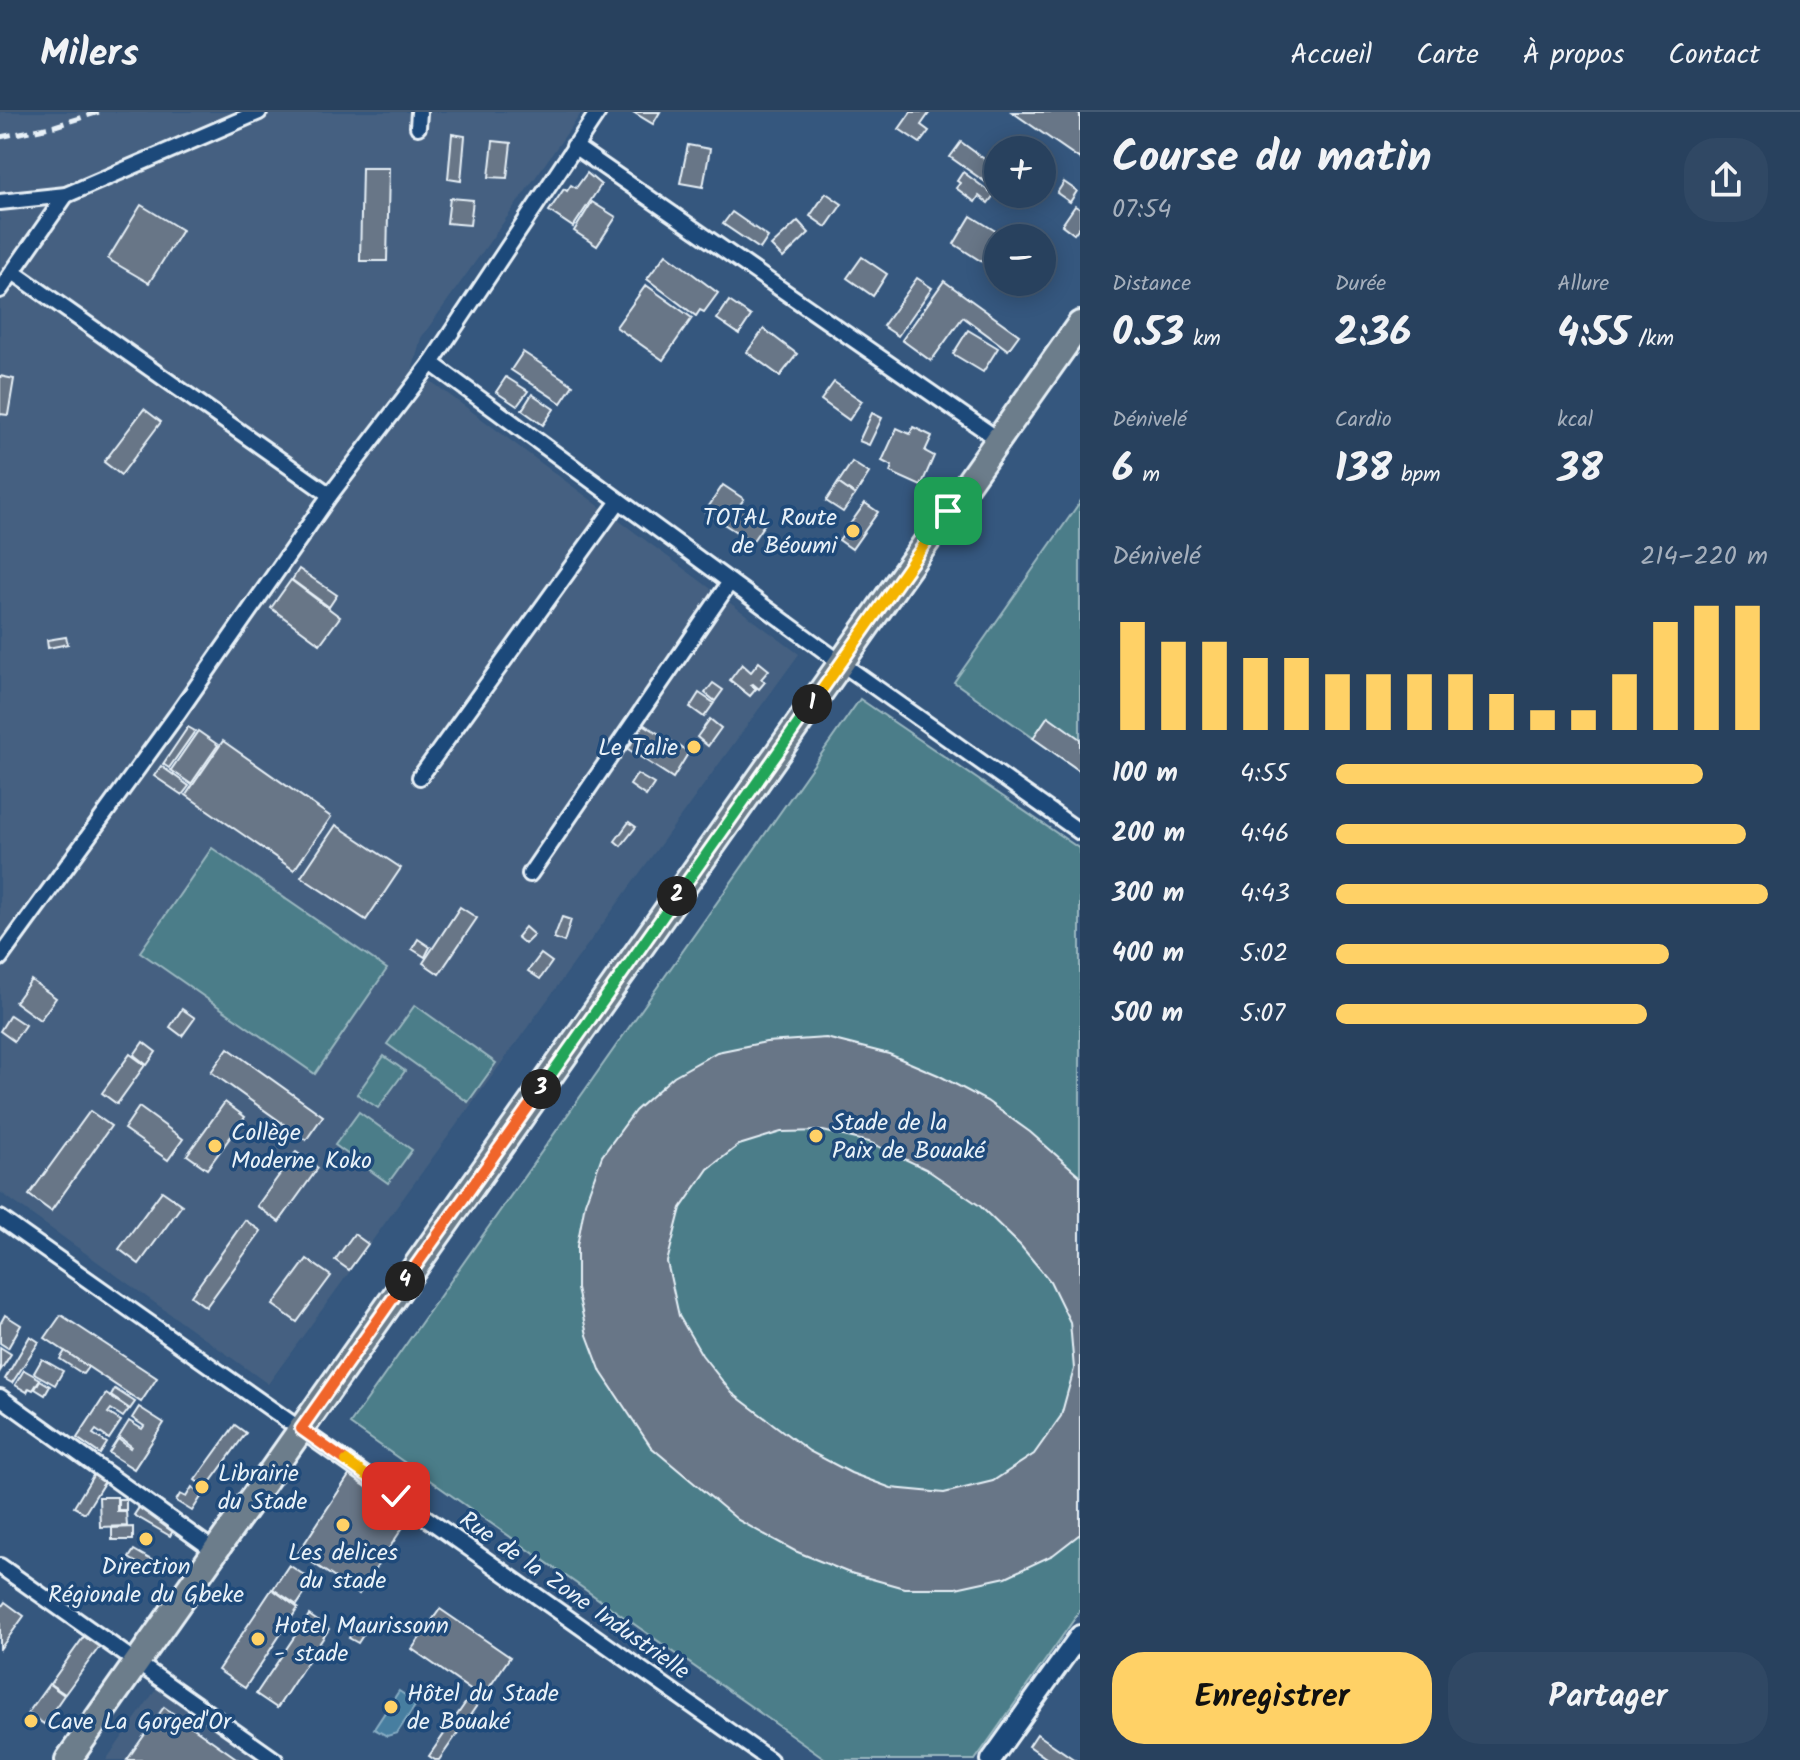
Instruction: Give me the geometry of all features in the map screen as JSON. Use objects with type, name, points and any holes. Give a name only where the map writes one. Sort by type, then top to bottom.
[{"type":"main road","points":[[68,1760],[1080,324]]},
{"type":"street","points":[[0,202],[66,195],[259,112]]},
{"type":"street","points":[[0,958],[178,713],[330,495],[431,363],[598,112]]},
{"type":"street","points":[[574,146],[999,440]]},
{"type":"street","points":[[0,290],[66,195]]},
{"type":"street","points":[[13,272],[330,495]]},
{"type":"street","points":[[431,363],[841,663],[1080,832]]},
{"type":"street","points":[[420,777],[619,501]]},
{"type":"street","points":[[530,874],[730,582]]},
{"type":"street","name":"Rue de la Zone Industrielle","points":[[0,1218],[770,1760]]},
{"type":"street","points":[[0,1397],[215,1551]]},
{"type":"street","points":[[0,1566],[275,1760]]},
{"type":"street","points":[[991,1760],[1080,1635]]},
{"type":"shaded area","points":[[0,112],[582,112],[421,338],[413,368],[799,654],[268,1384],[0,1192]]},
{"type":"shaded area","points":[[157,1688],[262,1760],[106,1760]]},
{"type":"shaded area","points":[[399,1691],[417,1703],[397,1733],[387,1736],[374,1729]]},
{"type":"green space","points":[[1080,502],[1080,771],[954,682]]},
{"type":"green space","name":"Stade de la Paix de Bouaké","points":[[860,699],[1080,849],[1080,1611],[975,1760],[827,1760],[350,1424]]},
{"type":"green space","points":[[212,848],[387,969],[315,1074],[140,952]]},
{"type":"green space","points":[[415,1005],[496,1063],[468,1102],[387,1044]]},
{"type":"green space","points":[[384,1056],[405,1071],[378,1108],[357,1094]]},
{"type":"green space","points":[[359,1112],[412,1150],[388,1183],[335,1145]]},
{"type":"building","points":[[633,112],[660,112],[653,124]]},
{"type":"building","points":[[911,112],[930,112],[921,125],[929,131],[920,143],[899,129]]},
{"type":"building","points":[[1012,112],[1080,114],[1080,159],[1056,142],[1056,136],[1047,136]]},
{"type":"building","points":[[452,134],[465,136],[461,181],[448,179]]},
{"type":"building","points":[[493,141],[511,143],[507,178],[489,177]]},
{"type":"building","points":[[961,142],[984,159],[984,181],[950,157]]},
{"type":"building","points":[[688,145],[710,149],[703,187],[680,183]]},
{"type":"building","points":[[362,168],[389,168],[387,261],[360,261]]},
{"type":"building","points":[[963,172],[984,188],[984,200],[979,196],[975,202],[956,188],[960,183],[957,181]]},
{"type":"building","points":[[587,173],[601,185],[573,227],[549,211],[564,189],[567,191],[571,185],[576,188]]},
{"type":"building","points":[[1064,182],[1077,191],[1070,202],[1057,193]]},
{"type":"building","points":[[826,193],[842,204],[826,227],[810,216]]},
{"type":"building","points":[[450,198],[473,200],[470,225],[447,223]]},
{"type":"building","points":[[592,202],[616,217],[597,246],[574,231]]},
{"type":"building","points":[[141,205],[182,230],[149,283],[108,259]]},
{"type":"building","points":[[1075,206],[1080,209],[1080,226],[1074,234],[1062,225]]},
{"type":"building","points":[[732,212],[768,237],[760,249],[723,224]]},
{"type":"building","points":[[971,216],[984,224],[984,263],[954,244]]},
{"type":"building","points":[[798,221],[809,233],[783,258],[771,246]]},
{"type":"building","points":[[666,254],[718,293],[704,312],[700,310],[696,316],[647,279]]},
{"type":"building","points":[[862,257],[887,274],[873,296],[847,278]]},
{"type":"building","points":[[917,278],[932,288],[898,336],[883,326]]},
{"type":"building","points":[[944,281],[1019,335],[1008,350],[963,317],[931,361],[902,340]]},
{"type":"building","points":[[646,285],[692,318],[663,360],[616,327]]},
{"type":"building","points":[[729,301],[751,316],[739,334],[717,319]]},
{"type":"building","points":[[764,329],[797,354],[780,376],[747,352]]},
{"type":"building","points":[[968,330],[998,348],[983,372],[953,354]]},
{"type":"building","points":[[523,352],[573,385],[561,403],[511,370]]},
{"type":"building","points":[[0,376],[14,379],[8,415],[0,414]]},
{"type":"building","points":[[506,377],[528,391],[517,406],[496,392]]},
{"type":"building","points":[[834,382],[862,401],[849,420],[821,400]]},
{"type":"building","points":[[532,394],[554,409],[543,425],[522,410]]},
{"type":"building","points":[[144,409],[161,422],[121,475],[104,462]]},
{"type":"building","points":[[872,413],[882,418],[869,445],[859,441]]},
{"type":"building","points":[[913,427],[932,436],[925,451],[934,456],[921,486],[890,472],[892,466],[882,461],[897,428],[910,434]]},
{"type":"building","points":[[852,462],[869,473],[855,495],[838,483]]},
{"type":"building","points":[[838,483],[855,495],[843,512],[826,501]]},
{"type":"building","points":[[723,485],[744,499],[739,506],[765,523],[752,542],[705,512]]},
{"type":"building","points":[[865,503],[878,512],[852,549],[839,540]]},
{"type":"building","points":[[299,569],[337,595],[329,607],[292,580]]},
{"type":"building","points":[[291,580],[340,617],[320,644],[271,608]]},
{"type":"building","points":[[66,637],[68,644],[48,648],[47,640]]},
{"type":"building","points":[[759,662],[769,670],[761,679],[765,682],[759,689],[751,685],[756,689],[750,696],[730,680],[742,664],[751,672]]},
{"type":"building","points":[[713,683],[723,690],[715,701],[705,693]]},
{"type":"building","points":[[699,693],[714,703],[704,717],[690,707]]},
{"type":"building","points":[[1048,716],[1080,739],[1080,771],[1033,738]]},
{"type":"building","points":[[710,719],[721,728],[708,746],[697,737]]},
{"type":"building","points":[[643,724],[689,752],[673,778],[628,749]]},
{"type":"building","points":[[188,727],[195,731],[169,768],[163,764]]},
{"type":"building","points":[[198,731],[218,745],[191,784],[171,770]]},
{"type":"building","points":[[223,741],[331,817],[294,870],[186,795]]},
{"type":"building","points":[[161,766],[189,786],[182,795],[154,776]]},
{"type":"building","points":[[637,774],[654,784],[646,796],[630,785]]},
{"type":"building","points":[[629,822],[636,827],[621,846],[615,841]]},
{"type":"building","points":[[336,825],[401,868],[366,920],[301,877]]},
{"type":"building","points":[[460,907],[477,918],[439,974],[423,963]]},
{"type":"building","points":[[562,917],[571,920],[564,942],[554,938]]},
{"type":"building","points":[[525,927],[534,935],[525,944],[517,937]]},
{"type":"building","points":[[418,939],[430,947],[425,957],[412,949]]},
{"type":"building","points":[[541,954],[552,962],[540,979],[528,971]]},
{"type":"building","points":[[31,980],[56,998],[40,1020],[15,1002]]},
{"type":"building","points":[[182,1009],[195,1018],[182,1036],[170,1027]]},
{"type":"building","points":[[10,1015],[25,1025],[14,1041],[0,1031]]},
{"type":"building","points":[[826,1038],[889,1054],[987,1101],[1030,1132],[1080,1176],[1080,1534],[1053,1555],[1006,1577],[956,1588],[904,1588],[847,1572],[795,1551],[738,1520],[651,1447],[601,1372],[587,1335],[577,1289],[577,1246],[585,1203],[602,1156],[635,1111],[674,1076],[717,1052],[766,1042]],"holes":[[[823,1131],[869,1142],[926,1169],[980,1206],[1020,1245],[1050,1281],[1070,1322],[1074,1369],[1061,1416],[1034,1454],[993,1481],[944,1493],[891,1488],[851,1473],[809,1451],[732,1393],[702,1355],[679,1316],[667,1262],[681,1208],[708,1169],[739,1145],[781,1132]]]},
{"type":"building","points":[[143,1042],[156,1052],[147,1065],[134,1055]]},
{"type":"building","points":[[228,1048],[323,1116],[306,1140],[211,1072]]},
{"type":"building","points":[[130,1054],[145,1065],[117,1104],[102,1093]]},
{"type":"building","points":[[225,1102],[245,1117],[207,1169],[187,1155]]},
{"type":"building","points":[[139,1107],[183,1139],[168,1160],[124,1129]]},
{"type":"building","points":[[90,1111],[111,1126],[51,1211],[29,1195]]},
{"type":"building","points":[[296,1152],[318,1168],[279,1222],[257,1206]]},
{"type":"building","points":[[162,1191],[182,1205],[139,1264],[119,1249]]},
{"type":"building","points":[[245,1220],[261,1231],[206,1307],[191,1296]]},
{"type":"building","points":[[354,1234],[368,1244],[349,1270],[335,1260]]},
{"type":"building","points":[[307,1259],[331,1276],[297,1322],[273,1305]]},
{"type":"building","points":[[5,1315],[21,1325],[8,1348],[0,1343],[0,1324]]},
{"type":"building","points":[[61,1315],[157,1378],[141,1402],[45,1338]]},
{"type":"building","points":[[30,1336],[39,1342],[12,1383],[5,1379]]},
{"type":"building","points":[[0,1347],[11,1354],[0,1371]]},
{"type":"building","points":[[65,1351],[88,1367],[83,1374],[60,1359]]},
{"type":"building","points":[[42,1359],[63,1371],[55,1385],[34,1373]]},
{"type":"building","points":[[24,1370],[40,1379],[33,1390],[29,1388],[27,1392],[15,1385]]},
{"type":"building","points":[[40,1380],[50,1386],[45,1395],[35,1389]]},
{"type":"building","points":[[115,1389],[135,1402],[130,1409],[111,1396]]},
{"type":"building","points":[[106,1394],[129,1409],[123,1417],[111,1409],[108,1413],[121,1421],[109,1439],[96,1430],[93,1434],[107,1443],[100,1454],[77,1438]]},
{"type":"building","points":[[139,1407],[164,1423],[134,1469],[109,1453],[118,1439],[130,1448],[119,1437],[129,1421],[142,1429],[144,1426],[132,1418]]},
{"type":"building","points":[[235,1425],[246,1433],[206,1488],[195,1480]]},
{"type":"building","points":[[94,1474],[105,1481],[85,1513],[74,1507]]},
{"type":"building","points":[[350,1474],[411,1515],[359,1594],[298,1553]]},
{"type":"building","points":[[192,1487],[203,1494],[192,1511],[176,1501],[180,1494],[186,1497]]},
{"type":"building","points":[[99,1497],[117,1497],[117,1511],[126,1511],[127,1526],[100,1527]]},
{"type":"building","points":[[118,1499],[126,1499],[126,1510],[118,1510]]},
{"type":"building","points":[[142,1503],[177,1524],[170,1536],[134,1515]]},
{"type":"building","points":[[133,1527],[133,1540],[112,1540],[112,1528]]},
{"type":"building","points":[[134,1550],[153,1561],[150,1571],[129,1558]]},
{"type":"building","points":[[289,1565],[313,1581],[297,1605],[273,1589]]},
{"type":"building","name":"Hotel Maurissonn - stade","points":[[272,1589],[298,1608],[245,1688],[218,1670]]},
{"type":"building","points":[[5,1602],[24,1616],[0,1649],[0,1609]]},
{"type":"building","points":[[440,1609],[510,1657],[482,1698],[412,1649]]},
{"type":"building","name":"Hotel Maurissonn - stade","points":[[309,1615],[329,1629],[277,1708],[256,1694]]},
{"type":"building","points":[[360,1620],[369,1626],[358,1643],[349,1638]]},
{"type":"building","points":[[85,1635],[100,1646],[65,1694],[50,1684]]},
{"type":"building","points":[[49,1684],[64,1695],[44,1724],[28,1713]]},
{"type":"building","points":[[473,1692],[482,1698],[439,1760],[435,1760],[429,1756]]},
{"type":"building","points":[[164,1707],[239,1760],[127,1760]]},
{"type":"building","points":[[1037,1734],[1075,1760],[1049,1760],[1029,1746]]},
{"type":"railway","points":[[0,137],[55,126],[99,112]]},
{"type":"place","name":"TOTAL Route de Béoumi","points":[[853,531]]},
{"type":"place","name":"Le Talie","points":[[694,747]]},
{"type":"place","name":"Stade de la Paix de Bouaké","points":[[816,1136]]},
{"type":"place","name":"Collège Moderne Koko","points":[[215,1146]]},
{"type":"place","name":"Librairie du Stade","points":[[202,1487]]},
{"type":"place","name":"Les delices du stade","points":[[343,1525]]},
{"type":"place","name":"Direction Régionale du Gbeke","points":[[146,1539]]},
{"type":"place","name":"Hotel Maurissonn - stade","points":[[258,1639]]},
{"type":"place","name":"Hôtel du Stade de Bouaké","points":[[391,1707]]},
{"type":"place","name":"Cave La Gorged'Or","points":[[31,1721]]},
{"type":"route","points":[[396,1496],[301,1429],[948,511]]}]
